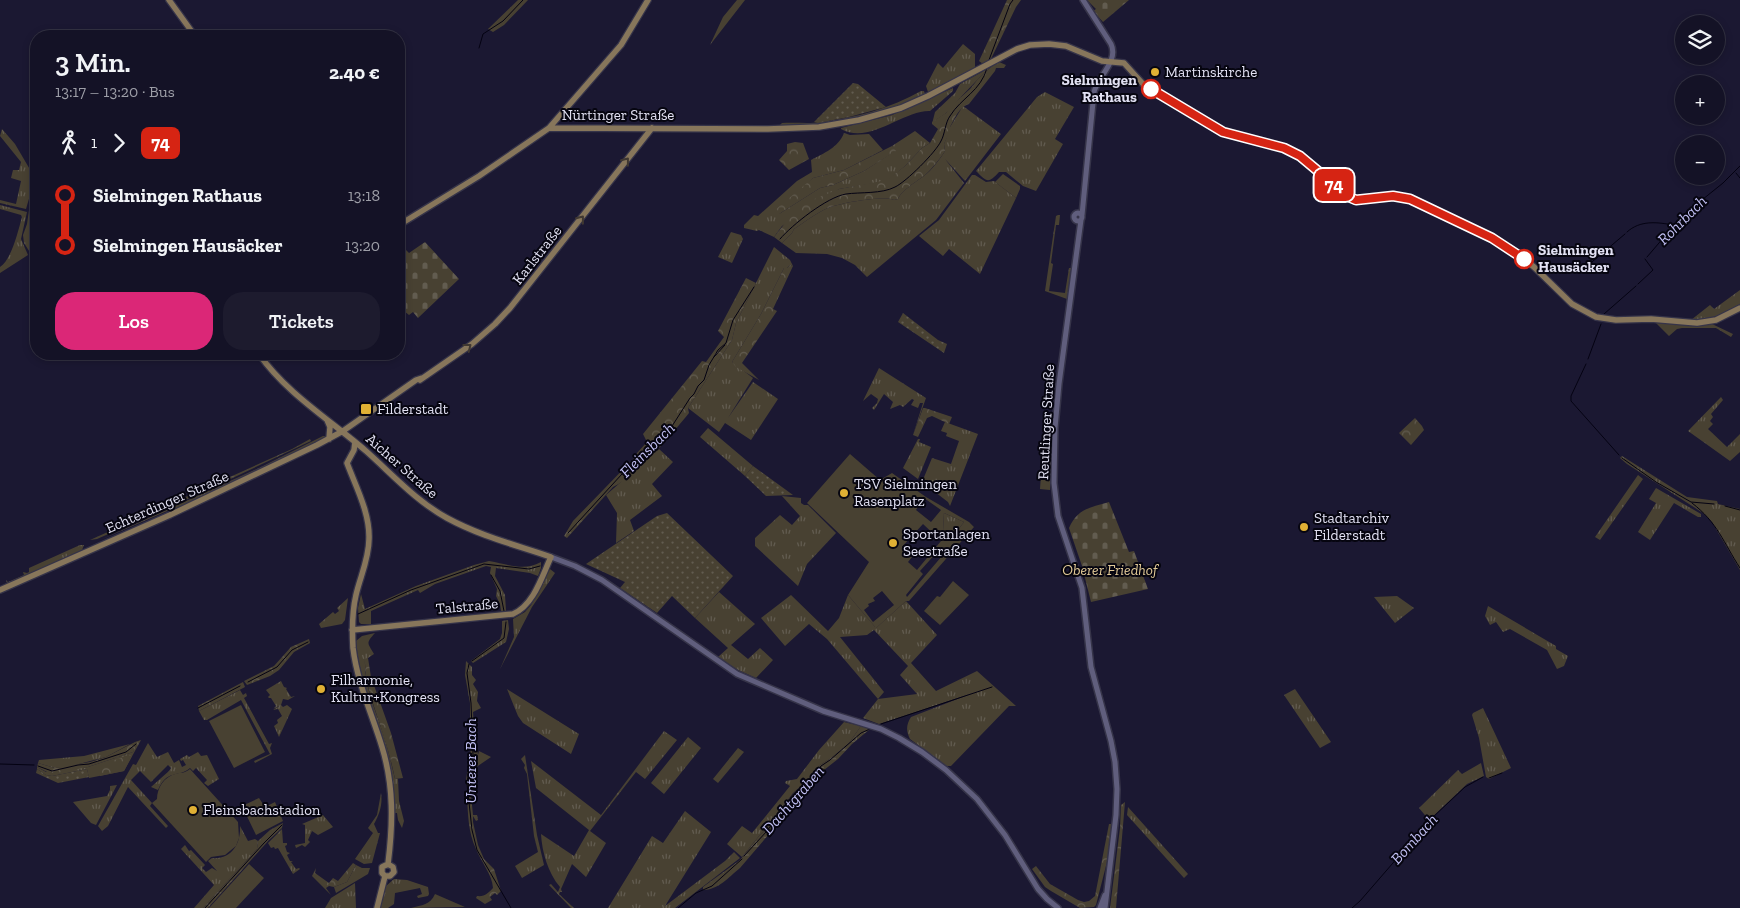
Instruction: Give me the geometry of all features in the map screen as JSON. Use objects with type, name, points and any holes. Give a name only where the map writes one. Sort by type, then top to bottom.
[{"type":"main road","points":[[169,0],[191,30]]},
{"type":"main road","points":[[549,128],[616,51],[648,0]]},
{"type":"main road","name":"Nürtinger Straße","points":[[405,221],[479,176],[549,128],[806,128],[838,124],[879,115],[928,96],[1017,49],[1035,44],[1049,44],[1070,47],[1102,61],[1121,62],[1129,67],[1139,80],[1149,88],[1214,128],[1229,134],[1284,148],[1300,156],[1349,197],[1356,200],[1393,196],[1410,199],[1505,246],[1534,266],[1572,304],[1590,314],[1604,318],[1652,319],[1697,323],[1716,320],[1740,308]]},
{"type":"main road","name":"Karlstraße","points":[[342,431],[480,338],[518,298],[652,128]]},
{"type":"main road","name":"Aicher Straße","points":[[264,360],[290,389],[355,442],[410,492],[447,518],[492,539],[551,556]]},
{"type":"main road","points":[[326,418],[330,427],[329,439]]},
{"type":"main road","name":"Echterdinger Straße","points":[[0,590],[175,513],[342,431]]},
{"type":"main road","points":[[355,442],[354,450],[347,463],[366,514],[369,536],[367,556],[354,603],[352,630],[358,673],[383,747],[390,781],[392,826],[388,864]]},
{"type":"main road","name":"Talstraße","points":[[352,630],[513,614],[523,608],[531,599],[551,556]]},
{"type":"main road","points":[[385,876],[390,876],[394,872],[393,867],[388,864]]},
{"type":"main road","points":[[377,908],[385,876],[382,868],[388,864]]},
{"type":"street","points":[[1082,0],[1112,46],[1113,54],[1110,62]]},
{"type":"street","name":"Reutlinger Straße","points":[[1107,890],[1115,831],[1117,783],[1111,741],[1091,667],[1085,608],[1080,581],[1058,513],[1054,476],[1058,394],[1094,92],[1097,82],[1110,62]]},
{"type":"street","name":"Aicher Straße","points":[[551,556],[581,569],[609,585],[738,674],[823,711],[875,726],[900,738],[922,752],[946,770],[977,799],[1005,834],[1038,889],[1058,908]]},
{"type":"street","points":[[1100,908],[1107,890]]},
{"type":"street","points":[[1105,908],[1107,890]]},
{"type":"green space","points":[[518,0],[528,0],[504,25],[493,32],[488,29]]},
{"type":"green space","points":[[737,0],[745,0],[710,45],[723,17]]},
{"type":"green space","points":[[1007,0],[1021,0],[991,59],[983,64],[979,61]]},
{"type":"green space","points":[[1087,0],[1129,0],[1103,22],[1093,11],[1096,9]]},
{"type":"green space","points":[[963,44],[975,54],[975,69],[930,93],[928,92],[926,86],[938,63],[943,68]]},
{"type":"green space","points":[[999,62],[1006,65],[1004,68],[996,68],[969,104],[960,110],[950,127],[951,129],[944,144],[945,151],[941,157],[927,174],[906,190],[898,199],[881,198],[834,206],[819,212],[794,229],[782,243],[774,237],[793,213],[807,202],[839,189],[887,180],[905,166],[922,148],[930,143],[938,129],[932,122],[946,113],[978,79]]},
{"type":"green space","points":[[991,67],[947,112],[932,124],[935,112],[955,93],[960,84]]},
{"type":"green space","points":[[853,83],[858,84],[886,107],[849,117],[818,123],[814,122]]},
{"type":"green space","points":[[953,88],[953,91],[930,111],[920,112],[863,133],[852,133],[841,129],[892,115]]},
{"type":"green space","points":[[924,91],[925,95],[896,107],[850,120],[819,124],[780,125],[782,123],[821,122],[860,115],[898,102]]},
{"type":"green space","points":[[1045,92],[1074,107],[1055,139],[1063,144],[1036,191],[1023,186],[1006,172],[999,172],[990,180],[985,179],[976,171],[1037,97]]},
{"type":"green space","points":[[963,106],[1001,134],[965,181],[945,159],[964,183],[936,220],[867,277],[855,265],[842,258],[827,254],[796,253],[782,243],[794,229],[828,208],[861,200],[898,199],[906,190],[930,171],[941,157],[945,151],[944,144],[950,127]]},
{"type":"green space","points":[[2,129],[15,144],[30,170],[30,195],[26,209],[0,203],[0,200],[16,204],[21,181],[11,178],[13,170],[19,170],[21,162],[0,136]]},
{"type":"green space","points":[[915,131],[930,143],[922,148],[887,181],[839,189],[782,226],[774,237],[759,230],[744,228],[744,225],[754,215],[758,216],[797,181],[812,172],[811,160],[838,143],[844,133],[850,135],[869,134],[883,150],[844,170],[813,178],[779,214],[820,188],[833,185],[864,171],[895,151],[892,146]]},
{"type":"green space","points":[[803,143],[809,159],[789,170],[779,160],[787,151],[787,144]]},
{"type":"green space","points":[[892,146],[896,151],[864,171],[833,185],[820,188],[779,214],[775,210],[813,178],[844,170]]},
{"type":"green space","points":[[1003,174],[1020,186],[1016,198],[995,182]]},
{"type":"green space","points":[[972,175],[986,182],[994,181],[1016,198],[980,274],[949,249],[943,256],[919,236],[939,220]]},
{"type":"green space","points":[[30,203],[30,252],[24,243],[23,235],[27,224]]},
{"type":"green space","points":[[0,205],[27,212],[21,239],[28,255],[0,273],[0,267],[8,258],[14,244],[22,217],[21,215],[0,209]]},
{"type":"green space","points":[[1060,215],[1059,225],[1056,225],[1049,291],[1065,293],[1069,268],[1072,268],[1067,299],[1045,291],[1056,216]]},
{"type":"green space","points":[[731,232],[741,235],[743,239],[732,263],[718,257]]},
{"type":"green space","points":[[425,242],[459,279],[418,318],[413,312],[409,315],[405,312],[405,249],[409,253]]},
{"type":"green space","points":[[774,247],[790,260],[793,266],[790,265],[784,268],[761,314],[732,362],[753,378],[728,418],[753,382],[778,399],[751,440],[725,423],[719,432],[688,408],[732,340],[736,323]]},
{"type":"green space","points":[[790,265],[793,266],[773,309],[777,311],[742,363],[759,380],[736,367],[732,362],[761,314],[784,268]]},
{"type":"green space","points":[[746,278],[756,283],[736,323],[732,340],[688,408],[689,413],[644,464],[613,487],[567,538],[564,536],[573,521],[636,456],[647,442],[643,434],[702,361],[706,362],[724,337],[718,331]]},
{"type":"green space","points":[[1740,290],[1740,305],[1717,316],[1691,320],[1710,305],[1714,309]]},
{"type":"green space","points":[[903,313],[938,340],[947,344],[944,353],[898,322]]},
{"type":"green space","points":[[1655,322],[1712,324],[1733,334],[1731,337],[1716,328],[1682,328],[1677,329],[1669,336]]},
{"type":"green space","points":[[879,368],[926,398],[913,435],[923,403],[920,403],[918,408],[911,405],[914,400],[912,399],[903,407],[900,405],[890,409],[893,402],[884,394],[874,410],[872,408],[878,399],[871,394],[863,401]]},
{"type":"green space","points":[[1721,397],[1723,400],[1711,414],[1713,417],[1710,421],[1713,424],[1708,429],[1727,447],[1740,434],[1740,452],[1730,461],[1688,431]]},
{"type":"green space","points":[[923,408],[952,417],[949,424],[932,416],[927,418],[918,437],[913,435]]},
{"type":"green space","points":[[1415,418],[1424,430],[1411,445],[1399,433]]},
{"type":"green space","points":[[945,422],[978,434],[950,506],[948,502],[922,482],[932,458],[951,464],[959,441],[946,436],[947,433],[941,431]]},
{"type":"green space","points":[[708,428],[753,466],[745,476],[700,437]]},
{"type":"green space","points":[[326,436],[308,447],[173,511],[172,509],[100,540],[259,468]]},
{"type":"green space","points":[[310,439],[311,441],[190,498],[97,539],[90,540],[292,449]]},
{"type":"green space","points":[[918,439],[920,439],[919,442],[931,447],[918,479],[903,468]]},
{"type":"green space","points":[[1043,447],[1051,450],[1050,490],[1040,489]]},
{"type":"green space","points":[[659,449],[673,462],[652,484],[662,496],[630,520],[634,531],[616,543],[617,513],[606,495]]},
{"type":"green space","points":[[850,454],[880,480],[892,473],[974,527],[909,601],[906,601],[874,630],[875,627],[848,595],[869,562],[807,503]],"holes":[[[924,498],[941,510],[931,522],[916,510]],[[944,513],[964,522],[957,531],[948,535],[943,531]],[[923,524],[941,541],[917,570],[908,562],[912,557],[902,547]],[[938,551],[942,556],[907,597],[906,595],[923,574],[920,571]],[[882,591],[894,605],[873,622],[864,610],[869,606],[868,604],[875,601],[873,598]]]},
{"type":"green space","points":[[1622,456],[1687,497],[1717,501],[1718,504],[1740,509],[1740,570],[1712,522],[1703,513],[1627,464],[1620,458]]},
{"type":"green space","points":[[753,466],[793,495],[766,496],[745,476]]},
{"type":"green space","points":[[1638,475],[1643,479],[1600,540],[1595,537]]},
{"type":"green space","points":[[1656,488],[1701,514],[1701,517],[1674,503],[1650,540],[1638,532],[1656,503],[1649,499]]},
{"type":"green space","points":[[782,496],[801,498],[801,503],[808,505],[836,533],[807,564],[798,586],[755,546],[755,538],[780,515],[792,525],[800,516]]},
{"type":"green space","name":"Oberer Friedhof","points":[[1109,502],[1129,552],[1134,551],[1148,589],[1091,602],[1082,566],[1069,528],[1076,516],[1085,510]]},
{"type":"green space","points":[[667,513],[733,576],[695,618],[672,596],[657,613],[620,588],[625,582],[586,564],[657,516]]},
{"type":"green space","points":[[944,513],[964,522],[957,531],[948,535],[943,531]]},
{"type":"green space","points":[[80,545],[84,545],[82,550],[0,587],[7,583],[6,580],[8,582],[24,575],[23,572],[29,572],[29,568]]},
{"type":"green space","points":[[489,561],[522,567],[541,562],[538,576],[496,568],[495,576],[505,595],[506,611],[501,611],[496,596],[497,589],[490,573],[491,567],[486,566],[435,584],[420,593],[418,590],[371,611],[371,624],[361,624],[359,622],[358,608],[361,594],[365,609],[416,586]]},
{"type":"green space","points":[[550,569],[555,573],[532,607],[500,669],[514,637],[513,619],[525,612],[531,605]]},
{"type":"green space","points":[[953,581],[969,595],[940,625],[924,611],[937,596],[940,597]]},
{"type":"green space","points":[[719,592],[755,624],[731,645],[748,659],[760,648],[773,660],[756,678],[738,670],[718,657],[728,648],[695,618]]},
{"type":"green space","points":[[791,595],[828,631],[839,618],[848,595],[876,628],[906,601],[937,635],[911,663],[936,691],[977,671],[1016,706],[1009,706],[951,766],[946,766],[910,739],[907,725],[911,717],[973,693],[879,724],[863,718],[878,699],[827,639],[809,624],[785,646],[761,618]],"holes":[[[874,630],[908,666],[900,675],[917,694],[878,699],[884,692],[840,637],[867,635]]]},
{"type":"green space","points":[[1397,596],[1414,608],[1395,623],[1374,597]]},
{"type":"green space","points":[[348,598],[345,620],[342,624],[321,628],[319,624],[333,612],[335,614],[339,611],[337,608]]},
{"type":"green space","points":[[1488,606],[1556,646],[1556,649],[1568,656],[1564,666],[1557,669],[1547,650],[1510,629],[1503,632],[1496,622],[1490,625],[1485,616]]},
{"type":"green space","points":[[508,620],[509,629],[506,642],[473,663],[471,661],[500,639],[502,621]]},
{"type":"green space","points":[[375,633],[368,644],[374,654],[365,660],[366,679],[395,779],[398,779],[399,801],[404,821],[402,828],[397,813],[394,813],[387,757],[364,682],[356,641],[362,636]]},
{"type":"green space","points":[[309,639],[310,643],[294,652],[279,670],[270,676],[247,685],[244,681],[274,666],[291,647]]},
{"type":"green space","points":[[368,658],[371,677],[391,733],[403,778],[395,779],[387,745],[371,697],[365,669],[365,659]]},
{"type":"green space","points":[[466,661],[472,667],[472,675],[476,680],[473,684],[478,692],[477,701],[481,708],[473,712],[477,747],[470,746],[470,703],[465,675]]},
{"type":"green space","points":[[281,681],[291,697],[295,696],[288,700],[283,699],[281,705],[273,709],[276,706],[271,698],[268,697],[270,695],[266,690]]},
{"type":"green space","points":[[243,682],[245,687],[199,711],[198,706]]},
{"type":"green space","points":[[507,689],[579,734],[571,754],[523,723],[518,716]]},
{"type":"green space","points":[[1295,689],[1331,742],[1320,748],[1284,695]]},
{"type":"green space","points":[[240,690],[243,695],[246,693],[247,696],[244,698],[269,744],[272,743],[270,748],[272,754],[255,763],[254,761],[270,754],[241,700],[207,720],[204,720],[199,711]]},
{"type":"green space","points":[[241,705],[265,752],[234,768],[209,721]]},
{"type":"green space","points":[[281,705],[283,707],[287,705],[292,709],[279,737],[274,726],[282,716],[278,709],[273,710]]},
{"type":"green space","points":[[1483,708],[1511,768],[1489,779],[1486,777],[1479,738],[1472,715]]},
{"type":"green space","points":[[844,722],[861,726],[849,743],[820,765],[810,778],[793,793],[742,857],[727,844],[742,826],[752,833],[790,786],[785,783],[786,781],[797,779]]},
{"type":"green space","points":[[861,726],[870,729],[824,770],[740,868],[714,888],[703,890],[703,887],[740,860],[794,793],[810,778],[820,765],[849,743]]},
{"type":"green space","points":[[664,731],[677,740],[645,779],[636,772],[590,831],[606,843],[586,877],[572,864],[561,889],[562,892],[559,894],[574,908],[571,908],[549,885],[551,884],[558,892],[560,887],[546,862],[541,834],[574,856],[589,830],[536,788],[531,761],[601,815]]},
{"type":"green space","points":[[688,737],[701,748],[664,794],[651,783]]},
{"type":"green space","points":[[141,740],[124,771],[89,778],[87,769],[52,776],[46,775],[37,769],[37,767],[46,772],[88,767],[133,752],[136,745],[135,742]]},
{"type":"green space","points":[[135,742],[137,745],[133,752],[88,767],[51,774],[37,767],[38,763],[55,768],[90,762],[106,757]]},
{"type":"green space","points":[[148,743],[157,757],[168,752],[174,763],[179,760],[182,767],[186,765],[180,759],[187,755],[189,757],[198,752],[201,756],[207,755],[219,779],[208,786],[204,783],[207,780],[196,768],[193,771],[190,768],[169,776],[161,783],[158,790],[151,787],[171,768],[168,765],[151,782],[140,771],[131,780],[152,803],[150,806],[168,826],[166,828],[128,787],[108,826],[102,831],[98,826],[133,764],[136,765]]},
{"type":"green space","points":[[130,744],[106,757],[67,767],[55,768],[38,763],[39,760],[84,756]]},
{"type":"green space","points":[[471,748],[477,748],[478,755],[479,751],[491,757],[472,770],[477,761],[474,764],[472,768],[470,776],[470,793],[468,793],[466,780]]},
{"type":"green space","points":[[738,748],[744,752],[718,783],[713,779]]},
{"type":"green space","points":[[128,755],[132,756],[124,771],[100,776],[99,766]]},
{"type":"green space","points":[[525,755],[537,835],[544,865],[522,878],[515,866],[538,852],[534,836],[527,774],[521,759]]},
{"type":"green space","points":[[1481,763],[1484,776],[1467,784],[1429,820],[1419,808],[1458,770],[1462,774]]},
{"type":"green space","points":[[37,769],[46,775],[52,776],[87,769],[89,777],[58,783],[36,773]]},
{"type":"green space","name":"Fleinsbachstadion","points":[[190,769],[238,822],[239,838],[236,846],[225,855],[211,857],[206,862],[152,803],[157,799],[164,780],[171,775]]},
{"type":"green space","points":[[117,785],[96,825],[91,823],[73,802],[107,796],[110,786]]},
{"type":"green space","points":[[381,793],[380,809],[374,824],[378,833],[380,833],[372,863],[364,864],[355,859],[373,833],[368,828],[377,815]]},
{"type":"green space","points":[[467,795],[471,796],[473,815],[477,815],[478,820],[476,821],[473,816],[473,822],[478,845],[484,859],[494,869],[501,891],[497,895],[495,893],[490,897],[492,900],[485,904],[476,898],[477,896],[490,892],[493,888],[471,836]]},
{"type":"green space","points":[[259,798],[265,807],[275,802],[283,821],[256,835],[242,806]]},
{"type":"green space","points":[[1125,802],[1116,908],[1110,908],[1121,805]]},
{"type":"green space","points":[[1128,807],[1188,874],[1184,878],[1127,815]]},
{"type":"green space","points":[[685,811],[711,832],[665,906],[725,861],[734,852],[740,858],[675,908],[608,908],[652,836],[663,843]]},
{"type":"green space","points":[[323,815],[333,827],[318,835],[312,831],[308,840],[310,842],[305,847],[302,845],[296,848],[295,845],[305,843],[305,825],[302,824]]},
{"type":"green space","points":[[283,823],[282,828],[208,908],[203,908],[257,849],[258,841],[270,830]]},
{"type":"green space","points":[[1109,824],[1112,824],[1109,854],[1094,907],[1080,908],[1045,887],[1032,869],[1036,866],[1050,884],[1078,900],[1089,901],[1095,896]]},
{"type":"green space","points":[[240,826],[248,841],[255,839],[258,841],[257,849],[203,908],[194,908],[214,885],[181,849],[185,845],[189,851],[191,850],[205,865],[202,868],[206,872],[212,868],[217,871],[208,861],[212,858],[225,856],[234,850],[239,839]]},
{"type":"green space","points":[[282,829],[283,843],[287,843],[285,846],[287,852],[290,853],[287,855],[290,861],[293,861],[291,862],[296,869],[300,869],[293,874],[278,848],[271,848],[268,843]]},
{"type":"green space","points":[[353,863],[356,865],[347,882],[326,888],[331,895],[312,876],[316,868],[315,873],[329,883],[333,878],[338,881]]},
{"type":"green space","points":[[249,864],[264,878],[236,908],[209,908]]},
{"type":"green space","points":[[356,865],[362,868],[370,868],[368,874],[336,893],[334,887],[347,882]]},
{"type":"green space","points":[[394,879],[407,880],[428,887],[429,894],[428,896],[418,898],[417,896],[422,894],[420,888],[395,893],[394,904],[388,908],[380,908],[386,886]]},
{"type":"green space","points":[[355,883],[356,908],[325,908],[331,898]]},
{"type":"green space","points":[[435,894],[465,907],[411,908],[428,902]]},
{"type":"waterway","points":[[479,48],[483,34],[503,21],[523,0]]},
{"type":"waterway","name":"Fleinsbach","points":[[989,60],[1013,0]]},
{"type":"waterway","name":"Fleinsbach","points":[[780,239],[801,219],[829,200],[846,194],[877,192],[900,184],[938,146],[950,116],[976,89],[987,68]]},
{"type":"waterway","name":"Rohrbach","points":[[1647,257],[1682,216],[1723,183],[1740,166]]},
{"type":"waterway","points":[[1736,173],[1740,178]]},
{"type":"waterway","points":[[1627,232],[1637,225],[1643,224],[1673,225]]},
{"type":"waterway","points":[[1580,272],[1625,234]]},
{"type":"waterway","points":[[1638,284],[1653,270],[1645,259]]},
{"type":"waterway","points":[[1604,314],[1636,286]]},
{"type":"waterway","name":"Fleinsbach","points":[[568,533],[622,474],[637,462],[660,438],[667,434],[698,386],[704,380],[709,365],[718,350],[726,343],[733,320],[754,287]]},
{"type":"waterway","points":[[1588,359],[1601,324]]},
{"type":"waterway","name":"Fleinsbach","points":[[714,357],[725,345]]},
{"type":"waterway","points":[[1586,364],[1571,396],[1571,401],[1619,455]]},
{"type":"waterway","points":[[1622,458],[1656,482],[1691,502],[1714,504]]},
{"type":"waterway","points":[[1692,503],[1701,510],[1714,526],[1740,568]]},
{"type":"waterway","points":[[1725,506],[1740,510]]},
{"type":"waterway","name":"Fleinsbach","points":[[358,614],[411,590],[484,564],[529,569],[540,566]]},
{"type":"waterway","points":[[491,575],[500,591],[504,611]]},
{"type":"waterway","name":"Unterer Bach","points":[[472,661],[504,638],[506,622]]},
{"type":"waterway","name":"Fleinsbach","points":[[248,682],[277,667],[292,650],[308,642]]},
{"type":"waterway","name":"Unterer Bach","points":[[469,664],[467,673],[471,703],[473,755],[467,784],[472,830],[477,850],[511,908]]},
{"type":"waterway","name":"Fleinsbach","points":[[198,708],[240,686]]},
{"type":"waterway","name":"Dachtgraben","points":[[881,724],[992,687]]},
{"type":"waterway","name":"Dachtgraben","points":[[744,856],[767,831],[790,800],[809,783],[821,766],[861,733],[870,729]]},
{"type":"waterway","name":"Fleinsbach","points":[[38,766],[52,771],[89,764],[126,752],[136,744]]},
{"type":"waterway","name":"Fleinsbach","points":[[0,764],[34,765]]},
{"type":"waterway","name":"Bombach","points":[[1489,778],[1502,773]]},
{"type":"waterway","name":"Bombach","points":[[1352,908],[1432,818],[1465,787],[1483,777]]},
{"type":"waterway","points":[[205,908],[282,825]]},
{"type":"waterway","name":"Dachtgraben","points":[[678,908],[696,893],[712,886],[742,859]]},
{"type":"bus line","name":"74","points":[[1151,89],[1214,128],[1235,136],[1284,148],[1300,156],[1349,197],[1356,200],[1393,196],[1410,199],[1492,238],[1524,259]]},
{"type":"place","name":"Martinskirche","points":[[1155,72]]},
{"type":"place","name":"Sielmingen Rathaus","points":[[1151,89]]},
{"type":"place","name":"Sielmingen Hausäcker","points":[[1524,259]]},
{"type":"place","name":"Filderstadt","points":[[366,409]]},
{"type":"place","name":"TSV Sielmingen Rasenplatz","points":[[844,493]]},
{"type":"place","name":"Stadtarchiv Filderstadt","points":[[1304,527]]},
{"type":"place","name":"Sportanlagen Seestraße","points":[[893,543]]},
{"type":"place","name":"Filharmonie, Kultur+Kongress","points":[[321,689]]},
{"type":"place","name":"Fleinsbachstadion","points":[[193,810]]}]
